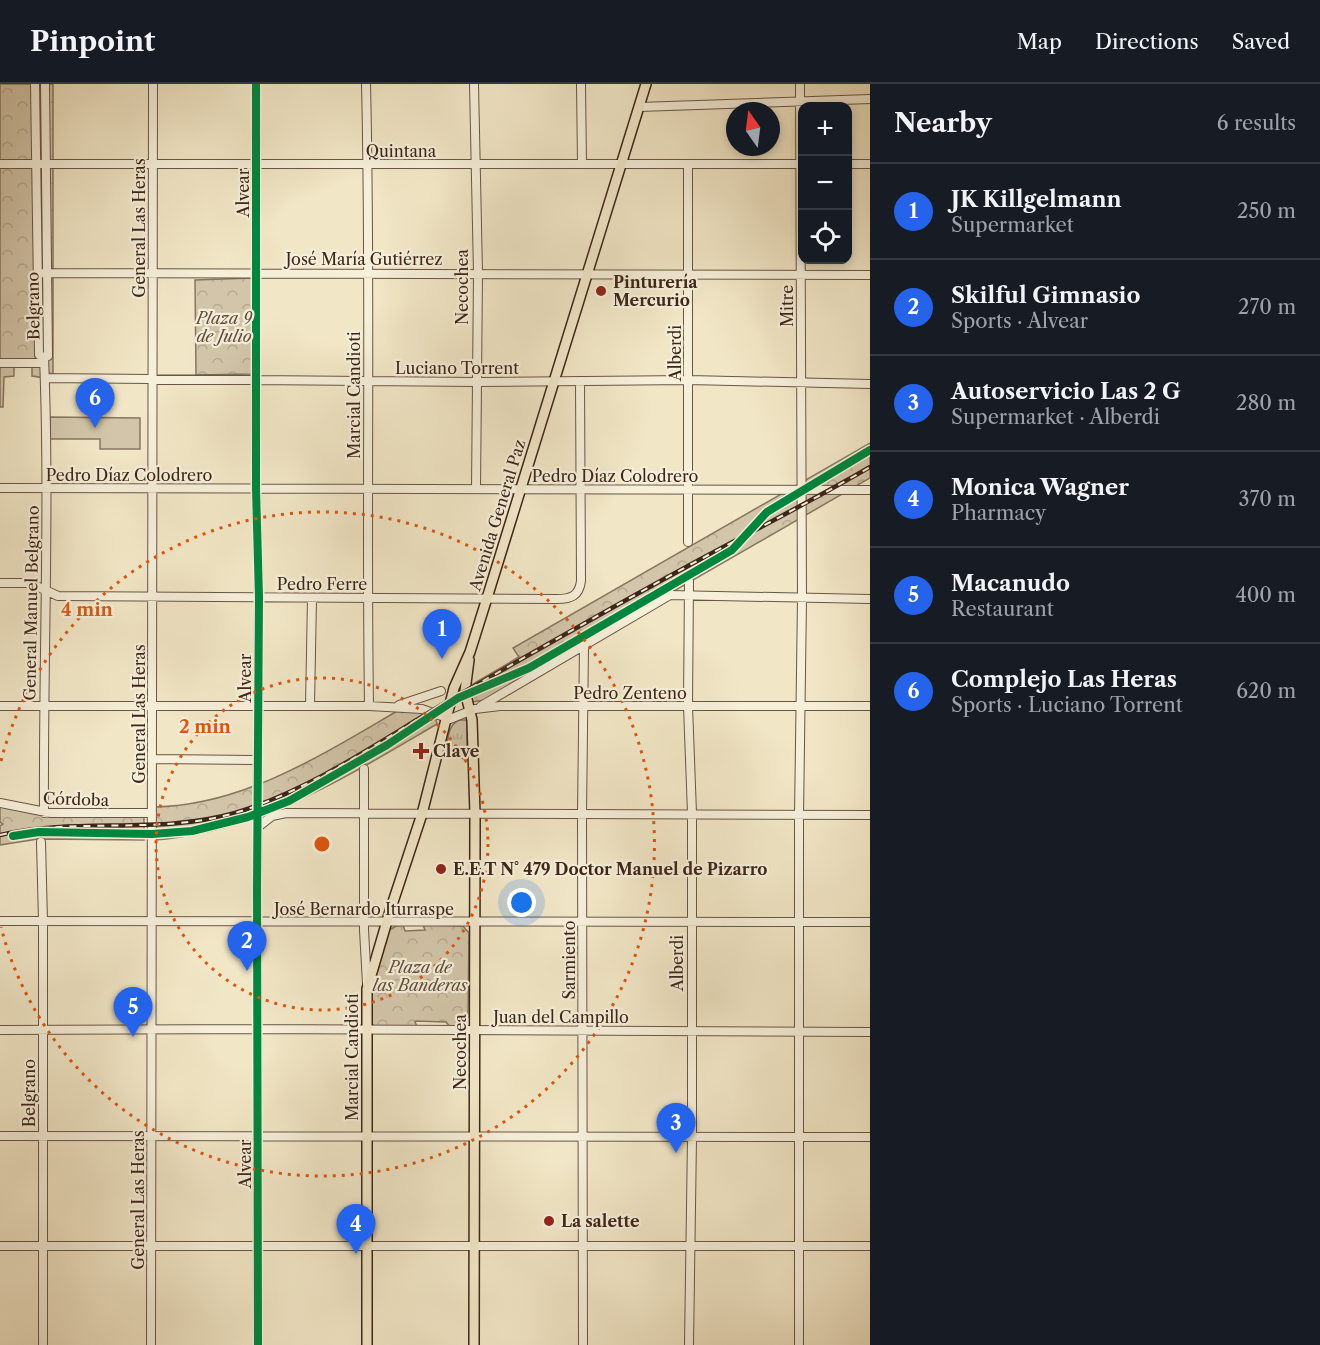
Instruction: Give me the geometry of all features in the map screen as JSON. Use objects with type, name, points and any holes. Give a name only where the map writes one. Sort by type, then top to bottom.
[{"type":"main road","name":"Avenida General Paz","points":[[367,989],[422,814],[454,688],[470,652],[646,84]]},
{"type":"main road","name":"Necochea","points":[[470,652],[465,691],[473,710],[475,814],[474,1345]]},
{"type":"main road","name":"Marcial Candioti","points":[[367,989],[367,1345]]},
{"type":"street","name":"Belgrano","points":[[35,84],[36,164],[48,356],[44,360]]},
{"type":"street","name":"Belgrano","points":[[42,273],[45,84]]},
{"type":"street","name":"General Las Heras","points":[[151,1345],[153,84]]},
{"type":"street","name":"Alvear","points":[[256,84],[256,489],[259,597],[258,1345]]},
{"type":"street","name":"Marcial Candioti","points":[[366,84],[369,273],[367,598],[369,706]]},
{"type":"street","name":"Necochea","points":[[474,84],[478,273],[477,489]]},
{"type":"street","points":[[581,84],[582,164]]},
{"type":"street","name":"Mitre","points":[[800,84],[800,102]]},
{"type":"street","points":[[800,102],[870,99]]},
{"type":"street","points":[[639,107],[798,102]]},
{"type":"street","name":"Quintana","points":[[0,164],[798,164]]},
{"type":"street","name":"Alberdi","points":[[688,164],[688,542]]},
{"type":"street","points":[[852,164],[870,164]]},
{"type":"street","name":"Mitre","points":[[799,1345],[798,1030],[802,599],[801,210]]},
{"type":"street","name":"José María Gutiérrez","points":[[42,273],[870,275]]},
{"type":"street","points":[[0,363],[44,360]]},
{"type":"street","name":"General Manuel Belgrano","points":[[44,360],[46,488],[44,813]]},
{"type":"street","name":"Luciano Torrent","points":[[45,378],[477,382],[689,380],[870,384]]},
{"type":"street","points":[[580,381],[581,490]]},
{"type":"street","name":"Pedro Díaz Colodrero","points":[[0,488],[870,490]]},
{"type":"street","name":"Pedro Ferre","points":[[0,583],[30,583],[58,596],[557,599],[574,596],[579,591],[581,490]]},
{"type":"street","name":"Alberdi","points":[[689,581],[688,706],[692,813],[690,1032],[692,1138],[689,1345]]},
{"type":"street","points":[[473,710],[670,595],[870,599]]},
{"type":"street","points":[[310,706],[312,598]]},
{"type":"street","name":"Sarmiento","points":[[583,1345],[584,646]]},
{"type":"street","points":[[395,707],[441,691]]},
{"type":"street","points":[[0,705],[369,706],[422,709],[447,719]]},
{"type":"street","name":"Pedro Zenteno","points":[[447,719],[457,718],[473,710],[500,706],[870,706]]},
{"type":"street","points":[[152,759],[258,759]]},
{"type":"street","name":"Marcial Candioti","points":[[364,769],[364,922],[367,989]]},
{"type":"street","name":"Córdoba","points":[[0,802],[44,813],[152,813]]},
{"type":"street","points":[[258,827],[272,816],[286,813],[870,815]]},
{"type":"street","name":"Belgrano","points":[[41,842],[43,1345]]},
{"type":"street","name":"José Bernardo Iturraspe","points":[[0,921],[870,922]]},
{"type":"street","name":"Juan del Campillo","points":[[0,1030],[690,1032],[798,1030],[870,1032]]},
{"type":"street","points":[[0,1136],[870,1137]]},
{"type":"street","points":[[0,1246],[870,1246]]},
{"type":"green space","points":[[0,84],[53,84],[53,379],[32,376],[32,366],[14,366],[14,376],[4,377],[3,407],[0,407]]},
{"type":"green space","name":"Plaza 9 de Julio","points":[[252,278],[252,374],[196,375],[195,280]]},
{"type":"green space","points":[[50,417],[140,418],[140,449],[100,449],[100,439],[50,439]]},
{"type":"green space","points":[[870,443],[870,478],[485,700],[472,702],[473,684],[519,657],[513,648]]},
{"type":"green space","points":[[399,710],[419,712],[436,720],[437,724],[336,781],[267,813],[230,826],[193,835],[154,840],[155,807],[188,804],[252,787],[312,760]]},
{"type":"green space","points":[[460,720],[466,720],[467,723],[467,760],[446,753],[450,729]]},
{"type":"green space","points":[[0,805],[51,816],[144,816],[144,840],[38,839],[0,845],[0,826],[3,824],[0,822]]},
{"type":"green space","name":"Plaza de las Banderas","points":[[403,925],[405,931],[425,930],[423,925],[463,926],[469,933],[468,1017],[458,1028],[451,1028],[446,1022],[416,1021],[418,1028],[374,1027],[368,1005],[375,966],[387,931]]},
{"type":"railway","points":[[0,835],[58,827],[147,825],[206,820],[235,813],[297,789],[578,627],[870,467]]},
{"type":"cycle path","points":[[256,84],[256,489],[259,597],[258,1345]]},
{"type":"cycle path","points":[[13,836],[39,832],[152,834],[192,831],[248,817],[289,801],[387,745],[458,698],[529,668],[732,550],[767,512],[870,450]]},
{"type":"place","name":"Pinturería Mercurio","points":[[601,291]]},
{"type":"place","name":"Complejo Las Heras","points":[[95,428]]},
{"type":"place","name":"JK Killgelmann","points":[[442,659]]},
{"type":"place","name":"Clave","points":[[421,751]]},
{"type":"place","name":"E.E.T N° 479 Doctor Manuel de Pizarro","points":[[441,869]]},
{"type":"place","name":"Skilful Gimnasio","points":[[247,971]]},
{"type":"place","name":"Macanudo","points":[[133,1037]]},
{"type":"place","name":"Autoservicio Las 2 G","points":[[676,1153]]},
{"type":"place","name":"La salette","points":[[549,1221]]},
{"type":"place","name":"Monica Wagner","points":[[356,1254]]}]
